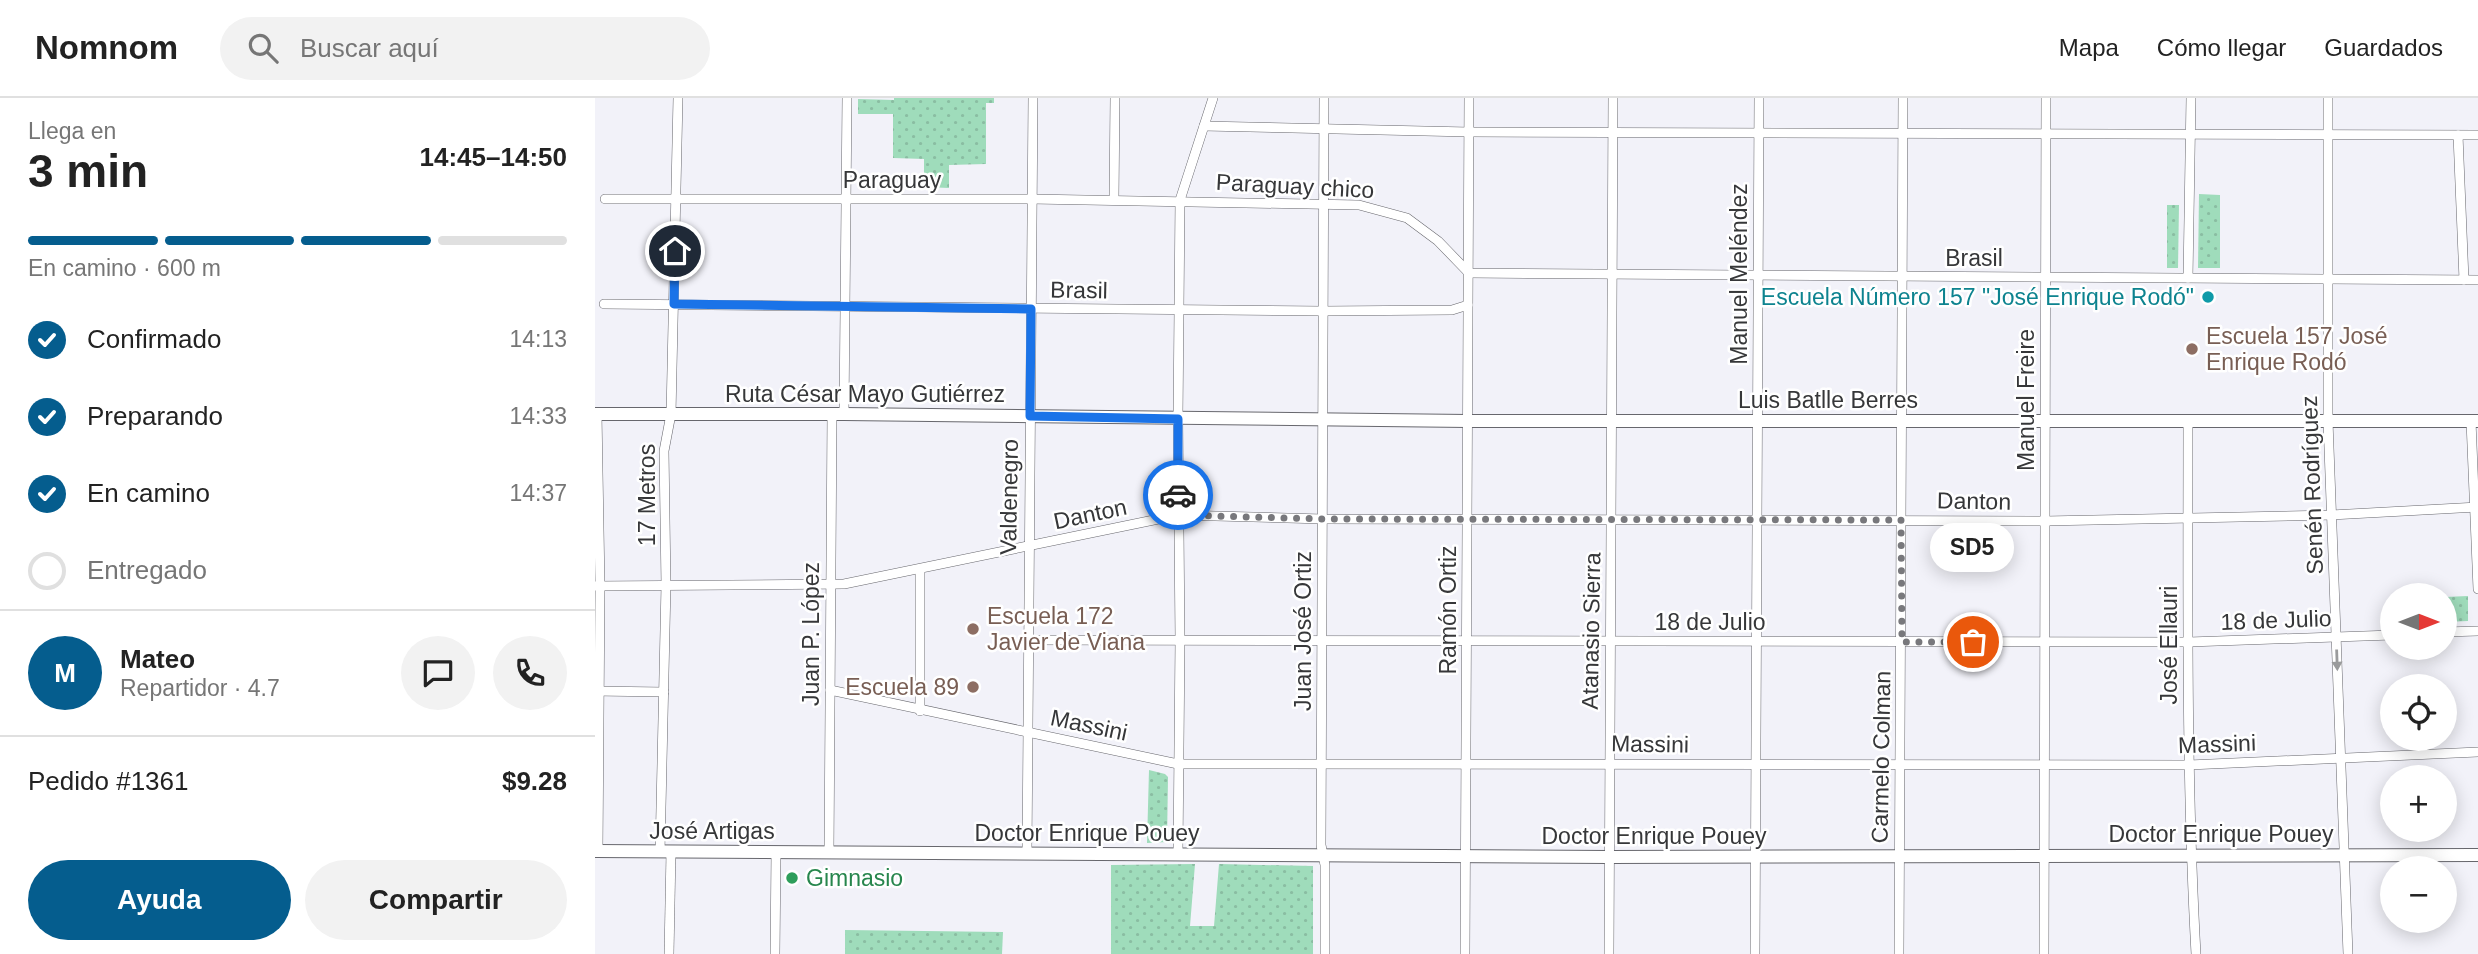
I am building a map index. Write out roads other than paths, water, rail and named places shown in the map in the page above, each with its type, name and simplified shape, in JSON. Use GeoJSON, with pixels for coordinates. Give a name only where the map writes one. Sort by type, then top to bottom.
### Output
{"type":"FeatureCollection","features":[{"type":"Feature","properties":{"kind":"street","name":"17 Metros"},"geometry":{"type":"LineString","coordinates":[[669,954],[664,692],[664,451],[671,414],[678,98]]}},
{"type":"Feature","properties":{"kind":"street","name":"Juan P. López"},"geometry":{"type":"LineString","coordinates":[[829,853],[830,583],[838,414],[847,305],[847,98]]}},
{"type":"Feature","properties":{"kind":"street","name":"Valdenegro"},"geometry":{"type":"LineString","coordinates":[[1027,853],[1033,98]]}},
{"type":"Feature","properties":{"kind":"street"},"geometry":{"type":"LineString","coordinates":[[1114,200],[1115,98]]}},
{"type":"Feature","properties":{"kind":"street"},"geometry":{"type":"LineString","coordinates":[[1178,854],[1180,200],[1213,98]]}},
{"type":"Feature","properties":{"kind":"street","name":"Juan José Ortiz"},"geometry":{"type":"LineString","coordinates":[[1324,98],[1322,762],[1325,954]]}},
{"type":"Feature","properties":{"kind":"street","name":"Ramón Ortiz"},"geometry":{"type":"LineString","coordinates":[[1465,954],[1469,98]]}},
{"type":"Feature","properties":{"kind":"street","name":"Atanasio Sierra"},"geometry":{"type":"LineString","coordinates":[[1609,954],[1613,98]]}},
{"type":"Feature","properties":{"kind":"street","name":"Manuel Meléndez"},"geometry":{"type":"LineString","coordinates":[[1755,954],[1759,98]]}},
{"type":"Feature","properties":{"kind":"street","name":"Carmelo Colman"},"geometry":{"type":"LineString","coordinates":[[1899,954],[1903,98]]}},
{"type":"Feature","properties":{"kind":"street","name":"Manuel Freire"},"geometry":{"type":"LineString","coordinates":[[2044,954],[2046,98]]}},
{"type":"Feature","properties":{"kind":"street"},"geometry":{"type":"LineString","coordinates":[[2188,278],[2190,98]]}},
{"type":"Feature","properties":{"kind":"street","name":"Senén Rodríguez"},"geometry":{"type":"LineString","coordinates":[[2328,98],[2328,421],[2348,954]]}},
{"type":"Feature","properties":{"kind":"street"},"geometry":{"type":"LineString","coordinates":[[1204,126],[1469,132],[2478,135]]}},
{"type":"Feature","properties":{"kind":"street"},"geometry":{"type":"LineString","coordinates":[[2458,135],[2464,280]]}},
{"type":"Feature","properties":{"kind":"street","name":"Paraguay"},"geometry":{"type":"LineString","coordinates":[[605,199],[1180,200]]}},
{"type":"Feature","properties":{"kind":"street","name":"Paraguay chico"},"geometry":{"type":"LineString","coordinates":[[1180,200],[1359,205],[1407,218],[1438,241],[1469,274]]}},
{"type":"Feature","properties":{"kind":"street","name":"Brasil"},"geometry":{"type":"LineString","coordinates":[[1469,274],[2478,280]]}},
{"type":"Feature","properties":{"kind":"street","name":"Brasil"},"geometry":{"type":"LineString","coordinates":[[604,304],[1322,312],[1452,310],[1468,305]]}},
{"type":"Feature","properties":{"kind":"street"},"geometry":{"type":"LineString","coordinates":[[596,414],[596,851]]}},
{"type":"Feature","properties":{"kind":"street","name":"Ruta César Mayo Gutiérrez"},"geometry":{"type":"LineString","coordinates":[[596,414],[1178,419]]}},
{"type":"Feature","properties":{"kind":"street","name":"Luis Batlle Berres"},"geometry":{"type":"LineString","coordinates":[[1178,419],[1758,422],[2474,421]]}},
{"type":"Feature","properties":{"kind":"street","name":"José Ellauri"},"geometry":{"type":"LineString","coordinates":[[2188,420],[2190,855],[2196,954]]}},
{"type":"Feature","properties":{"kind":"street"},"geometry":{"type":"LineString","coordinates":[[2474,421],[2478,589]]}},
{"type":"Feature","properties":{"kind":"street","name":"Danton"},"geometry":{"type":"LineString","coordinates":[[597,586],[844,584],[1178,515],[1323,519],[2045,522],[2331,515],[2476,508]]}},
{"type":"Feature","properties":{"kind":"street"},"geometry":{"type":"LineString","coordinates":[[920,570],[920,710]]}},
{"type":"Feature","properties":{"kind":"street"},"geometry":{"type":"LineString","coordinates":[[2457,632],[2478,631]]}},
{"type":"Feature","properties":{"kind":"street","name":"18 de Julio"},"geometry":{"type":"LineString","coordinates":[[1027,640],[2189,642],[2380,636]]}},
{"type":"Feature","properties":{"kind":"street","name":"Massini"},"geometry":{"type":"LineString","coordinates":[[830,690],[1178,764],[1322,762],[2189,765],[2478,752]]}},
{"type":"Feature","properties":{"kind":"street"},"geometry":{"type":"LineString","coordinates":[[597,691],[664,692]]}},
{"type":"Feature","properties":{"kind":"street","name":"José Artigas"},"geometry":{"type":"LineString","coordinates":[[596,851],[829,853]]}},
{"type":"Feature","properties":{"kind":"street"},"geometry":{"type":"LineString","coordinates":[[775,954],[776,852]]}},
{"type":"Feature","properties":{"kind":"street","name":"Doctor Enrique Pouey"},"geometry":{"type":"LineString","coordinates":[[829,853],[1609,858],[2478,855]]}},
{"type":"Feature","properties":{"kind":"place","name":"Escuela Número 157 \"José Enrique Rodó\""},"geometry":{"type":"Point","coordinates":[2208,297]}},
{"type":"Feature","properties":{"kind":"place","name":"Escuela 157 José Enrique Rodó"},"geometry":{"type":"Point","coordinates":[2192,349]}},
{"type":"Feature","properties":{"kind":"place","name":"Escuela 172 Javier de Viana"},"geometry":{"type":"Point","coordinates":[973,629]}},
{"type":"Feature","properties":{"kind":"place","name":"SD5"},"geometry":{"type":"Point","coordinates":[1973,642]}},
{"type":"Feature","properties":{"kind":"place","name":"Escuela 89"},"geometry":{"type":"Point","coordinates":[973,687]}},
{"type":"Feature","properties":{"kind":"place","name":"Gimnasio"},"geometry":{"type":"Point","coordinates":[792,878]}}]}
